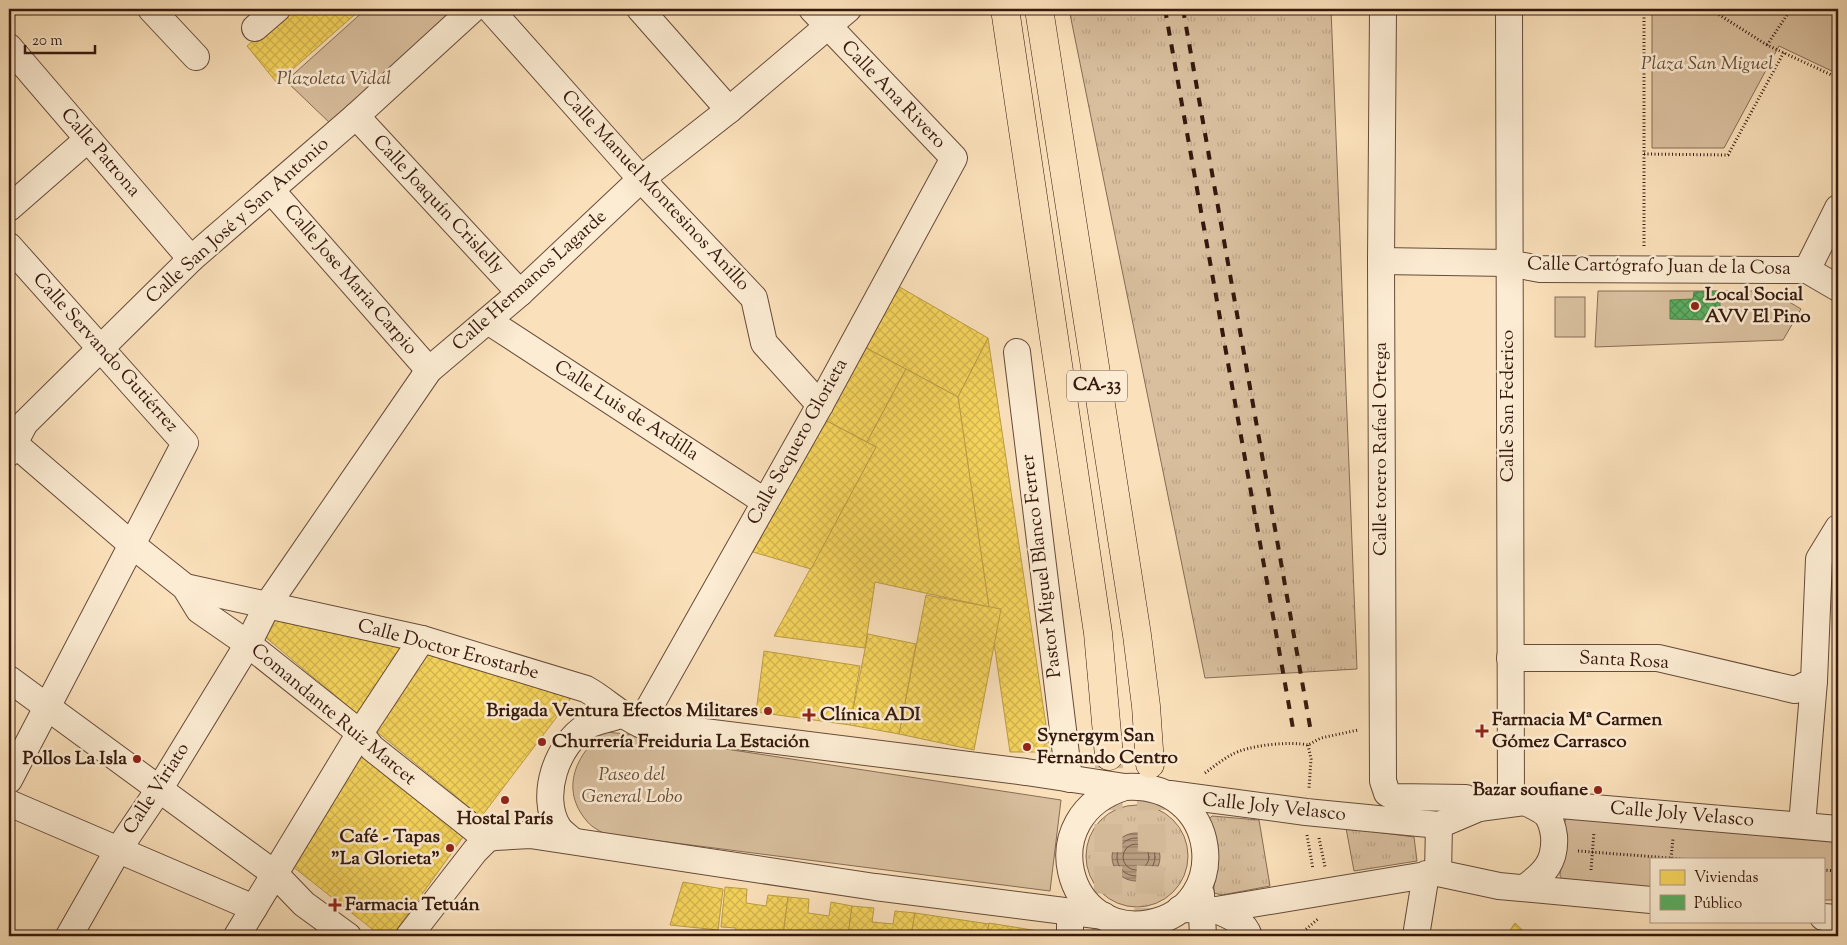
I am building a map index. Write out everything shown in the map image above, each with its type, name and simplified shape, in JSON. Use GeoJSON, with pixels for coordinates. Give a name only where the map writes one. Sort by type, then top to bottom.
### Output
{"type":"FeatureCollection","features":[{"type":"Feature","properties":{"kind":"highway","name":"CA-33"},"geometry":{"type":"LineString","coordinates":[[1005,9],[1098,633],[1109,756]]}},
{"type":"Feature","properties":{"kind":"highway","name":"CA-33"},"geometry":{"type":"LineString","coordinates":[[1039,9],[1137,635],[1146,706],[1150,764]]}},
{"type":"Feature","properties":{"kind":"street"},"geometry":{"type":"LineString","coordinates":[[151,9],[196,57]]}},
{"type":"Feature","properties":{"kind":"street"},"geometry":{"type":"LineString","coordinates":[[255,28],[277,9]]}},
{"type":"Feature","properties":{"kind":"street","name":"Calle San José y San Antonio"},"geometry":{"type":"LineString","coordinates":[[10,445],[25,423],[191,259],[356,116],[473,9]]}},
{"type":"Feature","properties":{"kind":"street","name":"Calle Manuel Montesinos Anillo"},"geometry":{"type":"LineString","coordinates":[[490,9],[641,180],[754,298],[764,343],[820,405]]}},
{"type":"Feature","properties":{"kind":"street"},"geometry":{"type":"LineString","coordinates":[[640,9],[729,110]]}},
{"type":"Feature","properties":{"kind":"street","name":"Calle Hermanos Lagarde"},"geometry":{"type":"LineString","coordinates":[[268,604],[430,370],[520,294],[641,180],[729,110],[820,18],[848,9]]}},
{"type":"Feature","properties":{"kind":"street","name":"Calle torero Rafael Ortega"},"geometry":{"type":"LineString","coordinates":[[1383,9],[1381,261],[1383,781],[1387,793],[1394,797],[1466,798],[1479,808]]}},
{"type":"Feature","properties":{"kind":"street","name":"Calle San Federico"},"geometry":{"type":"LineString","coordinates":[[1509,9],[1510,658],[1518,802]]}},
{"type":"Feature","properties":{"kind":"street","name":"Calle Ana Rivero"},"geometry":{"type":"LineString","coordinates":[[820,18],[954,158]]}},
{"type":"Feature","properties":{"kind":"street","name":"Calle Patrona"},"geometry":{"type":"LineString","coordinates":[[9,47],[191,259]]}},
{"type":"Feature","properties":{"kind":"street","name":"Calle Joaquín Crislelly"},"geometry":{"type":"LineString","coordinates":[[356,116],[520,294]]}},
{"type":"Feature","properties":{"kind":"street"},"geometry":{"type":"LineString","coordinates":[[9,208],[88,138]]}},
{"type":"Feature","properties":{"kind":"street","name":"Calle Sequero Glorieta"},"geometry":{"type":"LineString","coordinates":[[630,720],[764,501],[820,405],[954,158]]}},
{"type":"Feature","properties":{"kind":"street","name":"Calle Jose Maria Carpio"},"geometry":{"type":"LineString","coordinates":[[271,190],[430,370]]}},
{"type":"Feature","properties":{"kind":"street","name":"Calle Cartógrafo Juan de la Cosa"},"geometry":{"type":"LineString","coordinates":[[1381,261],[1508,263],[1540,268],[1807,270],[1838,208]]}},
{"type":"Feature","properties":{"kind":"street","name":"Calle Servando Gutiérrez"},"geometry":{"type":"LineString","coordinates":[[9,246],[185,443],[131,544]]}},
{"type":"Feature","properties":{"kind":"street"},"geometry":{"type":"LineString","coordinates":[[1807,270],[1838,288]]}},
{"type":"Feature","properties":{"kind":"street","name":"Calle Luis de Ardilla"},"geometry":{"type":"LineString","coordinates":[[488,321],[764,501]]}},
{"type":"Feature","properties":{"kind":"street","name":"Pastor Miguel Blanco Ferrer"},"geometry":{"type":"LineString","coordinates":[[1017,352],[1069,779]]}},
{"type":"Feature","properties":{"kind":"street"},"geometry":{"type":"LineString","coordinates":[[10,445],[185,587]]}},
{"type":"Feature","properties":{"kind":"street"},"geometry":{"type":"LineString","coordinates":[[1802,825],[1805,686],[1820,559],[1838,528]]}},
{"type":"Feature","properties":{"kind":"street"},"geometry":{"type":"LineString","coordinates":[[9,780],[131,544]]}},
{"type":"Feature","properties":{"kind":"street","name":"Calle Doctor Erostarbe"},"geometry":{"type":"LineString","coordinates":[[185,587],[422,639],[586,689],[605,700],[630,720]]}},
{"type":"Feature","properties":{"kind":"street","name":"Comandante Ruiz Marcet"},"geometry":{"type":"LineString","coordinates":[[185,587],[199,610],[248,644],[360,733],[372,748],[487,839]]}},
{"type":"Feature","properties":{"kind":"street","name":"Calle Viriato"},"geometry":{"type":"LineString","coordinates":[[70,936],[118,850],[160,788],[248,644],[268,604]]}},
{"type":"Feature","properties":{"kind":"street"},"geometry":{"type":"LineString","coordinates":[[237,936],[360,733],[422,639]]}},
{"type":"Feature","properties":{"kind":"street","name":"Santa Rosa"},"geometry":{"type":"LineString","coordinates":[[1510,658],[1658,658],[1805,686]]}},
{"type":"Feature","properties":{"kind":"street"},"geometry":{"type":"LineString","coordinates":[[9,679],[275,874],[304,904],[348,936]]}},
{"type":"Feature","properties":{"kind":"street"},"geometry":{"type":"LineString","coordinates":[[572,840],[558,827],[553,814],[551,792],[554,765],[564,748],[586,726],[630,720],[1125,787],[1140,786],[1170,794],[1193,815],[1200,828],[1206,858],[1201,881],[1189,901],[1186,917]]}},
{"type":"Feature","properties":{"kind":"street"},"geometry":{"type":"LineString","coordinates":[[1125,787],[1097,799],[1086,810],[1077,822],[1068,852],[1074,882],[1092,907],[1104,916],[1134,924],[1186,917],[1432,873],[1498,886],[1650,900]]}},
{"type":"Feature","properties":{"kind":"street","name":"Calle Joly Velasco"},"geometry":{"type":"LineString","coordinates":[[1170,794],[1312,813],[1439,825]]}},
{"type":"Feature","properties":{"kind":"street"},"geometry":{"type":"LineString","coordinates":[[1416,936],[1432,873],[1439,825],[1479,808],[1518,802],[1546,814],[1553,827],[1555,845],[1552,861],[1543,875],[1524,888]]}},
{"type":"Feature","properties":{"kind":"street","name":"Calle Joly Velasco"},"geometry":{"type":"LineString","coordinates":[[1518,802],[1597,807],[1838,829]]}},
{"type":"Feature","properties":{"kind":"street"},"geometry":{"type":"LineString","coordinates":[[9,803],[254,908]]}},
{"type":"Feature","properties":{"kind":"street"},"geometry":{"type":"LineString","coordinates":[[408,936],[475,850],[487,839],[530,835],[866,885],[1070,924],[1104,916]]}},
{"type":"Feature","properties":{"kind":"street"},"geometry":{"type":"LineString","coordinates":[[1186,917],[1203,936]]}},
{"type":"Feature","properties":{"kind":"street"},"geometry":{"type":"LineString","coordinates":[[1186,917],[1232,917],[1246,927],[1249,936]]}},
{"type":"Feature","properties":{"kind":"street"},"geometry":{"type":"LineString","coordinates":[[1824,917],[1838,918]]}},
{"type":"Feature","properties":{"kind":"path"},"geometry":{"type":"LineString","coordinates":[[1644,9],[1644,269]]}},
{"type":"Feature","properties":{"kind":"path"},"geometry":{"type":"LineString","coordinates":[[1710,9],[1767,45],[1838,78]]}},
{"type":"Feature","properties":{"kind":"path"},"geometry":{"type":"LineString","coordinates":[[1767,45],[1791,9]]}},
{"type":"Feature","properties":{"kind":"path"},"geometry":{"type":"LineString","coordinates":[[1644,154],[1728,154],[1784,52]]}},
{"type":"Feature","properties":{"kind":"path"},"geometry":{"type":"LineString","coordinates":[[1204,773],[1232,754],[1298,742],[1308,745],[1321,738],[1382,728]]}},
{"type":"Feature","properties":{"kind":"path"},"geometry":{"type":"LineString","coordinates":[[1298,936],[1318,918],[1323,891],[1317,827],[1312,813],[1311,759],[1308,745]]}},
{"type":"Feature","properties":{"kind":"path"},"geometry":{"type":"LineString","coordinates":[[1588,893],[1597,807]]}},
{"type":"Feature","properties":{"kind":"path"},"geometry":{"type":"LineString","coordinates":[[1312,813],[1306,831],[1323,891]]}},
{"type":"Feature","properties":{"kind":"path"},"geometry":{"type":"LineString","coordinates":[[1578,850],[1669,858]]}},
{"type":"Feature","properties":{"kind":"path"},"geometry":{"type":"LineString","coordinates":[[1824,870],[1838,871]]}},
{"type":"Feature","properties":{"kind":"green space","name":"Plazoleta Vidal"},"geometry":{"type":"Polygon","coordinates":[[[366,9],[455,9],[332,125],[286,81],[366,9]]]}},
{"type":"Feature","properties":{"kind":"green space"},"geometry":{"type":"Polygon","coordinates":[[[1069,9],[1331,9],[1357,669],[1205,678],[1069,9]]]}},
{"type":"Feature","properties":{"kind":"green space","name":"Plaza San Miguel"},"geometry":{"type":"Polygon","coordinates":[[[1652,9],[1838,9],[1838,74],[1779,46],[1724,148],[1652,148],[1652,9]]]}},
{"type":"Feature","properties":{"kind":"green space"},"geometry":{"type":"Polygon","coordinates":[[[1598,291],[1771,291],[1801,309],[1783,340],[1595,347],[1598,291]]]}},
{"type":"Feature","properties":{"kind":"green space"},"geometry":{"type":"Polygon","coordinates":[[[1555,297],[1585,297],[1585,337],[1555,337],[1555,297]]]}},
{"type":"Feature","properties":{"kind":"green space","name":"Paseo del General Lobo"},"geometry":{"type":"Polygon","coordinates":[[[604,732],[1061,800],[1050,891],[605,834],[594,828],[578,808],[573,784],[579,761],[594,741],[604,732]]]}},
{"type":"Feature","properties":{"kind":"green space"},"geometry":{"type":"Polygon","coordinates":[[[1137,805],[1157,808],[1166,813],[1180,827],[1185,836],[1188,856],[1185,876],[1180,885],[1166,899],[1157,904],[1137,907],[1117,904],[1108,899],[1094,885],[1089,876],[1086,856],[1089,836],[1094,827],[1108,813],[1117,808],[1137,805]]]}},
{"type":"Feature","properties":{"kind":"green space"},"geometry":{"type":"Polygon","coordinates":[[[1571,815],[1838,836],[1838,900],[1824,900],[1824,858],[1650,858],[1650,890],[1564,881],[1560,876],[1563,826],[1566,819],[1571,815]]]}},
{"type":"Feature","properties":{"kind":"green space"},"geometry":{"type":"Polygon","coordinates":[[[1212,816],[1259,820],[1270,886],[1222,895],[1214,893],[1214,851],[1208,820],[1212,816]]]}},
{"type":"Feature","properties":{"kind":"green space"},"geometry":{"type":"Polygon","coordinates":[[[1346,828],[1414,837],[1417,861],[1354,871],[1346,828]]]}},
{"type":"Feature","properties":{"kind":"water"},"geometry":{"type":"Polygon","coordinates":[[[1131,833],[1141,833],[1153,840],[1160,852],[1160,862],[1153,874],[1141,881],[1131,881],[1123,877],[1116,870],[1112,862],[1112,852],[1116,844],[1123,837],[1131,833]]]}},
{"type":"Feature","properties":{"kind":"building: Viviendas"},"geometry":{"type":"Polygon","coordinates":[[[288,9],[361,9],[277,83],[247,46],[288,9]]]}},
{"type":"Feature","properties":{"kind":"building: Viviendas"},"geometry":{"type":"Polygon","coordinates":[[[898,286],[988,338],[958,397],[866,348],[898,286]]]}},
{"type":"Feature","properties":{"kind":"building: Viviendas"},"geometry":{"type":"Polygon","coordinates":[[[988,338],[1050,752],[1010,752],[958,397],[988,338]]]}},
{"type":"Feature","properties":{"kind":"building: Viviendas"},"geometry":{"type":"Polygon","coordinates":[[[866,348],[906,369],[867,442],[825,420],[866,348]]]}},
{"type":"Feature","properties":{"kind":"building: Viviendas"},"geometry":{"type":"Polygon","coordinates":[[[906,369],[958,397],[989,607],[875,582],[865,648],[774,636],[876,447],[867,442],[906,369]]]}},
{"type":"Feature","properties":{"kind":"building: Viviendas"},"geometry":{"type":"Polygon","coordinates":[[[825,420],[876,447],[811,569],[753,552],[825,420]]]}},
{"type":"Feature","properties":{"kind":"building: Viviendas"},"geometry":{"type":"Polygon","coordinates":[[[926,595],[1001,609],[974,750],[899,734],[926,595]]]}},
{"type":"Feature","properties":{"kind":"building: Viviendas"},"geometry":{"type":"Polygon","coordinates":[[[276,616],[403,648],[362,718],[264,636],[276,616]]]}},
{"type":"Feature","properties":{"kind":"building: Viviendas"},"geometry":{"type":"Polygon","coordinates":[[[868,634],[916,644],[899,734],[850,725],[868,634]]]}},
{"type":"Feature","properties":{"kind":"building: Viviendas"},"geometry":{"type":"Polygon","coordinates":[[[423,650],[575,693],[481,817],[376,731],[423,650]]]}},
{"type":"Feature","properties":{"kind":"building: Viviendas"},"geometry":{"type":"Polygon","coordinates":[[[764,651],[860,666],[850,725],[756,712],[764,651]]]}},
{"type":"Feature","properties":{"kind":"building: Viviendas"},"geometry":{"type":"Polygon","coordinates":[[[362,755],[463,837],[392,936],[381,936],[292,866],[362,755]]]}},
{"type":"Feature","properties":{"kind":"building: Viviendas"},"geometry":{"type":"Polygon","coordinates":[[[683,882],[723,889],[718,930],[670,925],[683,882]]]}},
{"type":"Feature","properties":{"kind":"building: Viviendas"},"geometry":{"type":"Polygon","coordinates":[[[725,887],[747,889],[746,903],[766,906],[768,895],[788,897],[783,936],[757,936],[757,933],[745,931],[744,936],[735,936],[736,928],[721,927],[725,887]]]}},
{"type":"Feature","properties":{"kind":"building: Viviendas"},"geometry":{"type":"Polygon","coordinates":[[[788,897],[809,899],[808,913],[829,916],[831,902],[852,906],[848,936],[783,936],[788,897]]]}},
{"type":"Feature","properties":{"kind":"building: Viviendas"},"geometry":{"type":"Polygon","coordinates":[[[852,906],[874,908],[872,922],[893,924],[895,911],[915,913],[912,936],[848,936],[852,906]]]}},
{"type":"Feature","properties":{"kind":"building: Viviendas"},"geometry":{"type":"Polygon","coordinates":[[[915,913],[989,924],[987,936],[911,936],[915,913]]]}},
{"type":"Feature","properties":{"kind":"building: Viviendas"},"geometry":{"type":"Polygon","coordinates":[[[989,923],[1063,935],[1063,936],[987,936],[989,923]]]}},
{"type":"Feature","properties":{"kind":"building: Viviendas"},"geometry":{"type":"Polygon","coordinates":[[[1515,923],[1529,936],[1506,936],[1515,923]]]}},
{"type":"Feature","properties":{"kind":"building: Público","name":"Local Social AVV El Pino"},"geometry":{"type":"Polygon","coordinates":[[[1720,291],[1720,311],[1710,312],[1709,320],[1670,319],[1670,300],[1693,299],[1694,292],[1720,291]]]}},
{"type":"Feature","properties":{"kind":"tunnel"},"geometry":{"type":"LineString","coordinates":[[1105,936],[1108,886],[1109,756]]}},
{"type":"Feature","properties":{"kind":"tunnel"},"geometry":{"type":"LineString","coordinates":[[1147,936],[1152,846],[1150,765]]}},
{"type":"Feature","properties":{"kind":"railway"},"geometry":{"type":"LineString","coordinates":[[1165,9],[1294,734]]}},
{"type":"Feature","properties":{"kind":"railway"},"geometry":{"type":"LineString","coordinates":[[1183,9],[1311,732]]}},
{"type":"Feature","properties":{"kind":"place","name":"Local Social AVV El Pino"},"geometry":{"type":"Point","coordinates":[1695,306]}},
{"type":"Feature","properties":{"kind":"place","name":"Brigada Ventura Efectos Militares"},"geometry":{"type":"Point","coordinates":[768,711]}},
{"type":"Feature","properties":{"kind":"place","name":"Clínica ADI"},"geometry":{"type":"Point","coordinates":[809,715]}},
{"type":"Feature","properties":{"kind":"place","name":"Farmacia Mª Carmen Gómez Carrasco"},"geometry":{"type":"Point","coordinates":[1482,731]}},
{"type":"Feature","properties":{"kind":"place","name":"Churrería Freiduria La Estación"},"geometry":{"type":"Point","coordinates":[542,742]}},
{"type":"Feature","properties":{"kind":"place","name":"Synergym San Fernando Centro"},"geometry":{"type":"Point","coordinates":[1027,747]}},
{"type":"Feature","properties":{"kind":"place","name":"Pollos La Isla"},"geometry":{"type":"Point","coordinates":[137,759]}},
{"type":"Feature","properties":{"kind":"place","name":"Bazar soufiane"},"geometry":{"type":"Point","coordinates":[1598,790]}},
{"type":"Feature","properties":{"kind":"place","name":"Hostal París"},"geometry":{"type":"Point","coordinates":[505,800]}},
{"type":"Feature","properties":{"kind":"place","name":"Café - Tapas \"La Glorieta\""},"geometry":{"type":"Point","coordinates":[450,848]}},
{"type":"Feature","properties":{"kind":"place","name":"Farmacia Tetuán"},"geometry":{"type":"Point","coordinates":[335,905]}}]}
